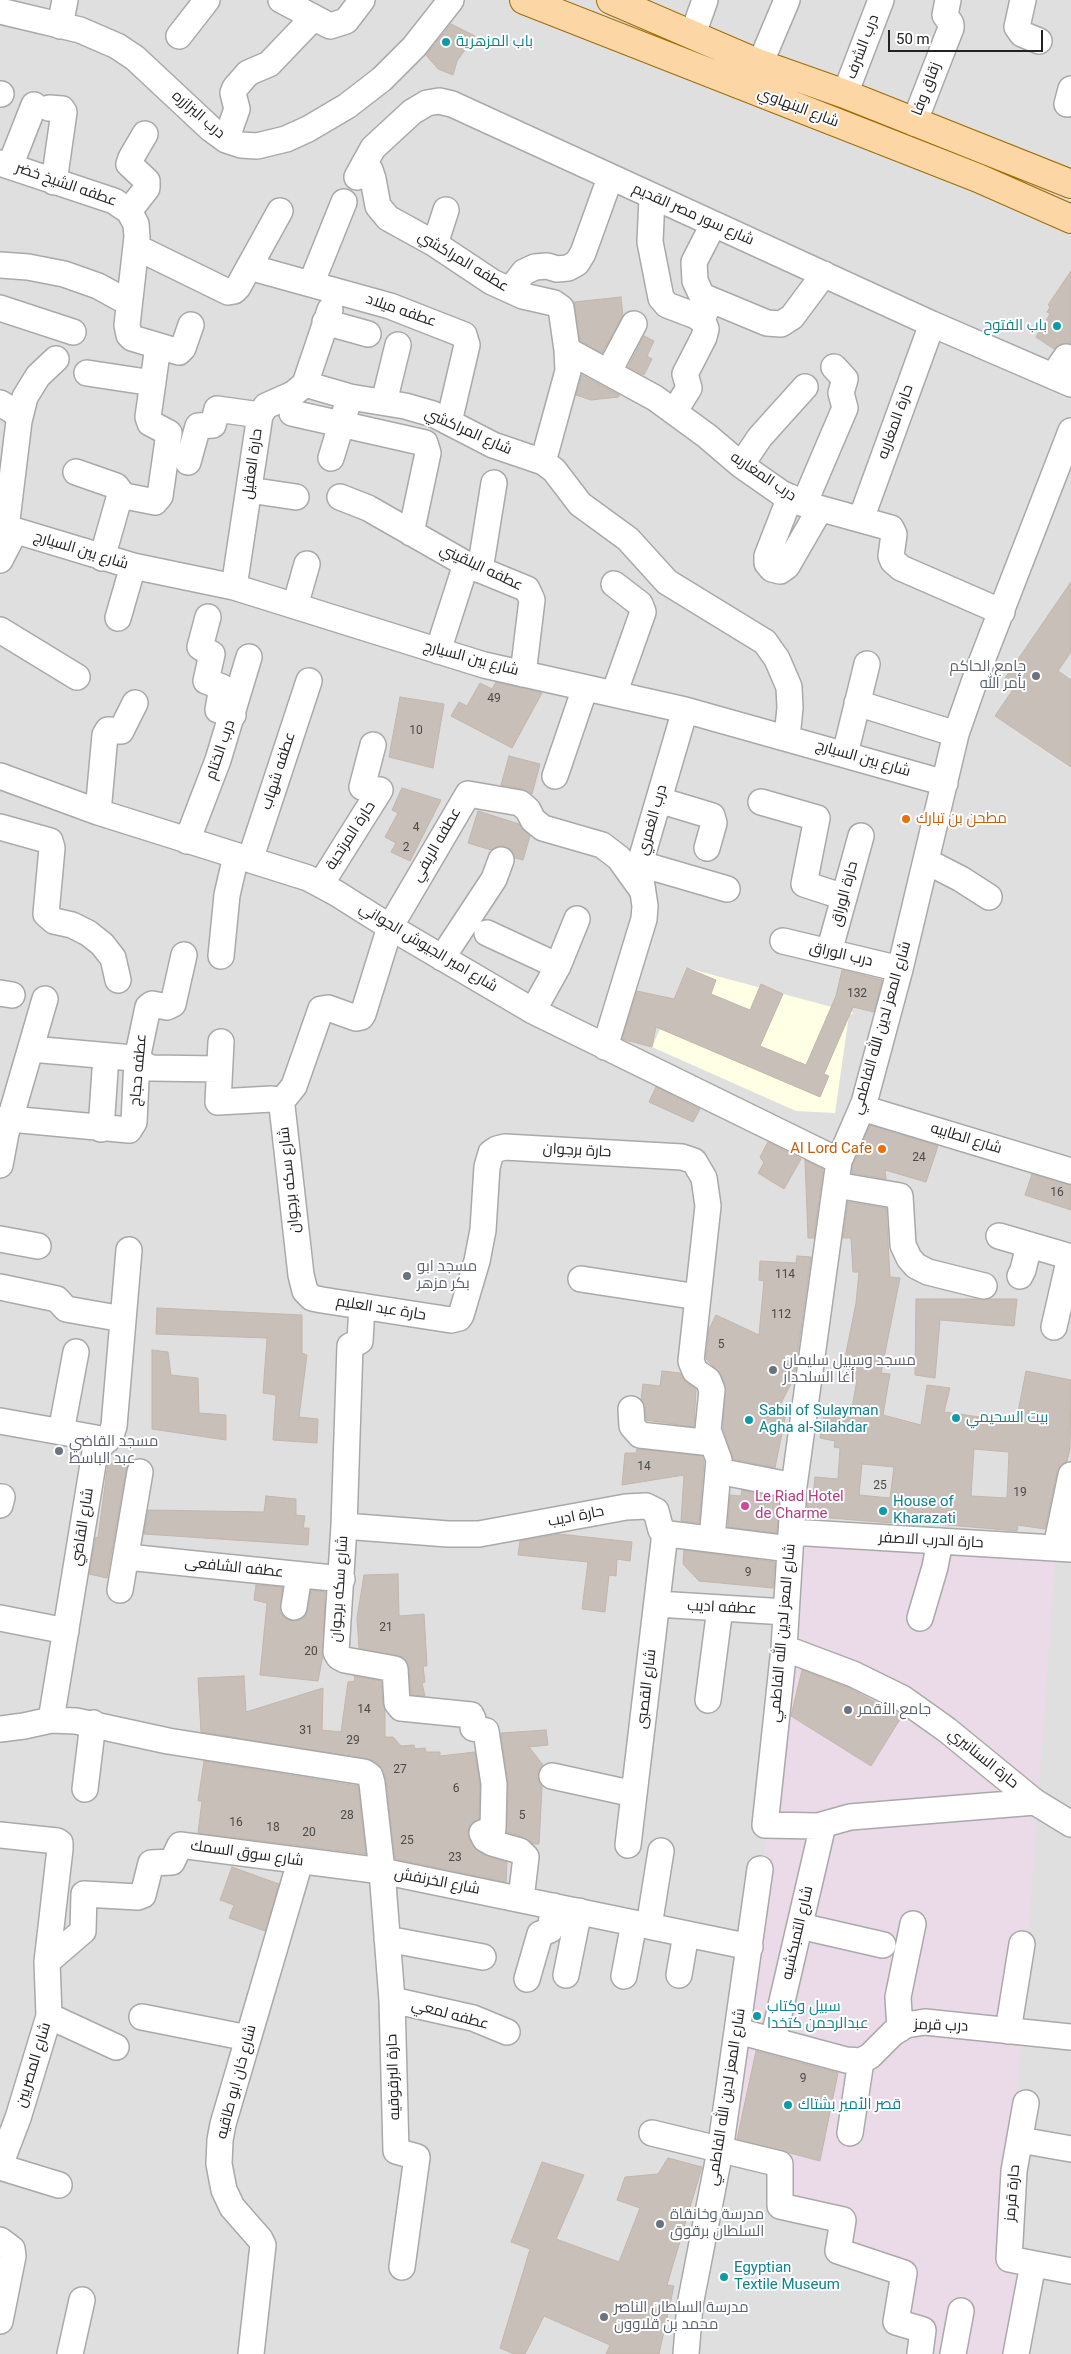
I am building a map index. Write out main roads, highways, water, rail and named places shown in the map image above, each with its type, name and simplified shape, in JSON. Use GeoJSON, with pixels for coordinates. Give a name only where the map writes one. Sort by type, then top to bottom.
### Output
{"type":"FeatureCollection","features":[{"type":"Feature","properties":{"kind":"main road","name":"شارع البنهاوي"},"geometry":{"type":"LineString","coordinates":[[524,0],[978,178],[1035,202],[1071,220]]}},
{"type":"Feature","properties":{"kind":"main road","name":"شارع البنهاوي"},"geometry":{"type":"LineString","coordinates":[[611,0],[694,34],[760,64],[845,94],[1071,184]]}},
{"type":"Feature","properties":{"kind":"place","name":"باب المزهرية"},"geometry":{"type":"Point","coordinates":[446,42]}},
{"type":"Feature","properties":{"kind":"place","name":"باب الفتوح"},"geometry":{"type":"Point","coordinates":[1057,326]}},
{"type":"Feature","properties":{"kind":"place","name":"جامع الحاكم بأمر الله"},"geometry":{"type":"Point","coordinates":[1036,676]}},
{"type":"Feature","properties":{"kind":"place","name":"مطحن بن تبارك"},"geometry":{"type":"Point","coordinates":[906,819]}},
{"type":"Feature","properties":{"kind":"place","name":"Al Lord Cafe"},"geometry":{"type":"Point","coordinates":[882,1149]}},
{"type":"Feature","properties":{"kind":"place","name":"مسجد ابو بكر مزهر"},"geometry":{"type":"Point","coordinates":[407,1276]}},
{"type":"Feature","properties":{"kind":"place","name":"مسجد وسبيل سليمان أغا السلحدار"},"geometry":{"type":"Point","coordinates":[773,1370]}},
{"type":"Feature","properties":{"kind":"place","name":"بيت السحيمي"},"geometry":{"type":"Point","coordinates":[956,1418]}},
{"type":"Feature","properties":{"kind":"place","name":"Sabil of Sulayman Agha al-Silahdar"},"geometry":{"type":"Point","coordinates":[749,1420]}},
{"type":"Feature","properties":{"kind":"place","name":"مسجد القاضي عبد الباسط"},"geometry":{"type":"Point","coordinates":[59,1451]}},
{"type":"Feature","properties":{"kind":"place","name":"Le Riad Hotel de Charme"},"geometry":{"type":"Point","coordinates":[745,1506]}},
{"type":"Feature","properties":{"kind":"place","name":"House of Kharazati"},"geometry":{"type":"Point","coordinates":[883,1511]}},
{"type":"Feature","properties":{"kind":"place","name":"جامع الأقمر"},"geometry":{"type":"Point","coordinates":[848,1710]}},
{"type":"Feature","properties":{"kind":"place","name":"سبيل وكتاب عبدالرحمن كتخدا"},"geometry":{"type":"Point","coordinates":[757,2016]}},
{"type":"Feature","properties":{"kind":"place","name":"قصر الأمير بشتاك"},"geometry":{"type":"Point","coordinates":[788,2105]}},
{"type":"Feature","properties":{"kind":"place","name":"مدرسة وخانقاة السلطان برقوق"},"geometry":{"type":"Point","coordinates":[660,2224]}},
{"type":"Feature","properties":{"kind":"place","name":"Egyptian Textile Museum"},"geometry":{"type":"Point","coordinates":[724,2277]}},
{"type":"Feature","properties":{"kind":"place","name":"مدرسة السلطان الناصر محمد بن قلاوون"},"geometry":{"type":"Point","coordinates":[604,2317]}}]}
